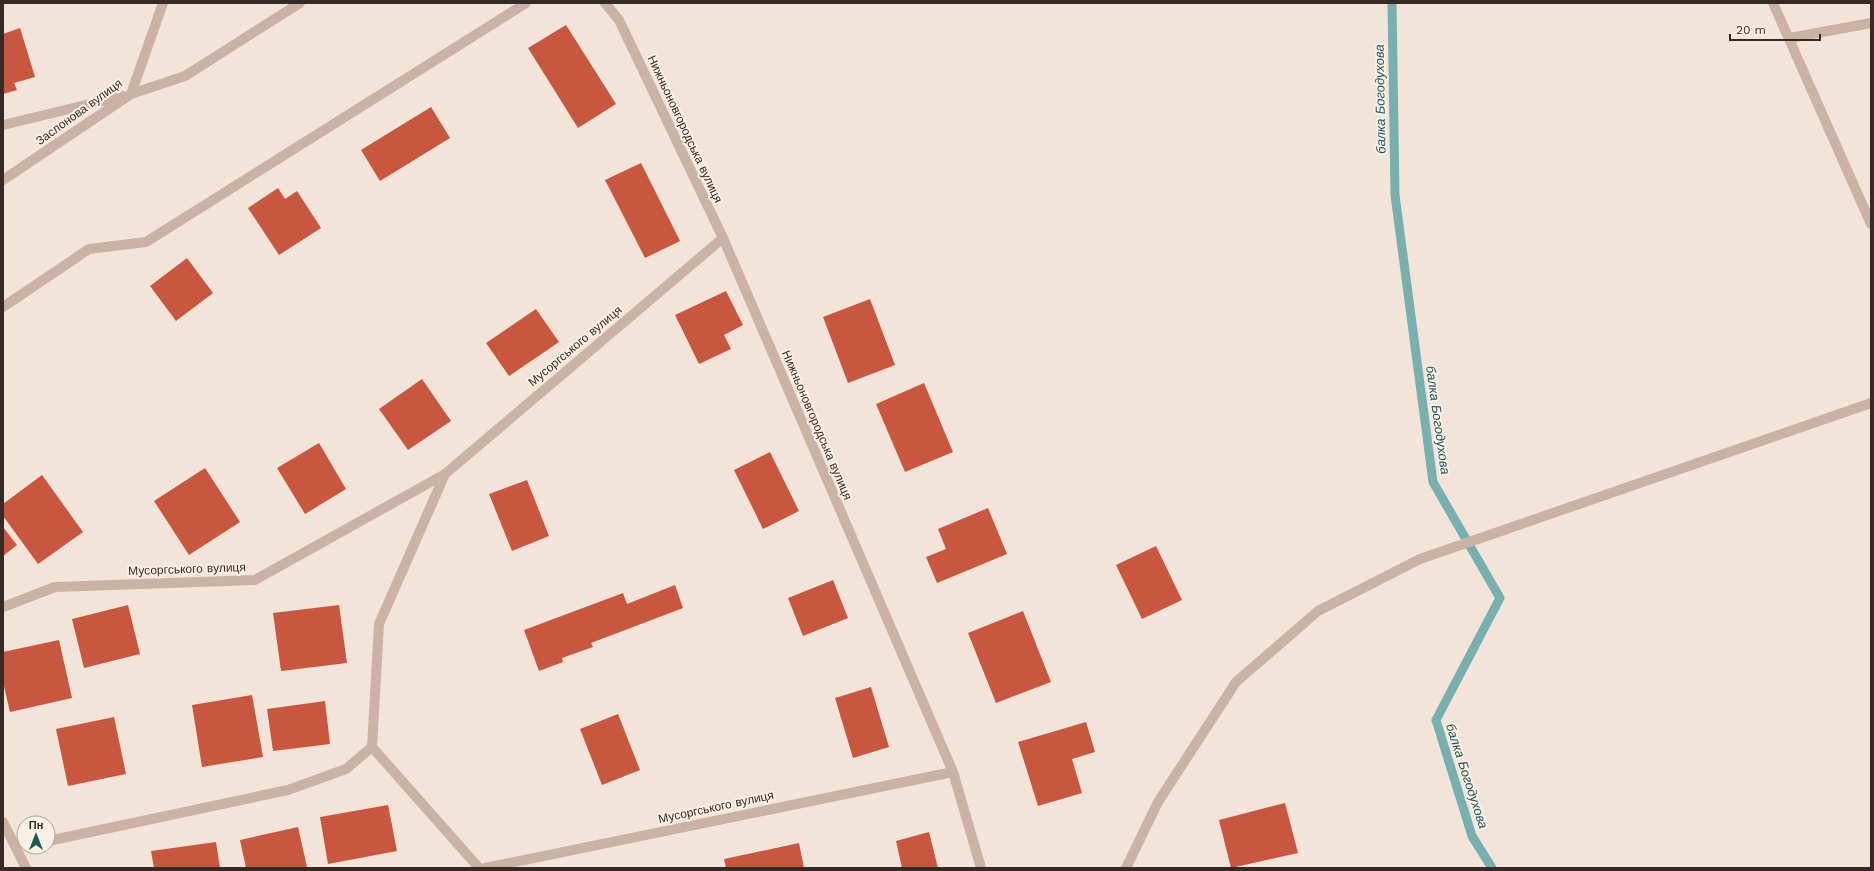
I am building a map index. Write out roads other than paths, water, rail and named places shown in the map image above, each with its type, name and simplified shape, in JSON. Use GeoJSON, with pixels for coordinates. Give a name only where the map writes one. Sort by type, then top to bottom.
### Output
{"type":"FeatureCollection","features":[{"type":"Feature","properties":{"kind":"street","name":"Заслонова вулиця"},"geometry":{"type":"LineString","coordinates":[[3,180],[131,94],[163,3]]}},
{"type":"Feature","properties":{"kind":"street"},"geometry":{"type":"LineString","coordinates":[[3,125],[131,94],[185,76],[300,3]]}},
{"type":"Feature","properties":{"kind":"street"},"geometry":{"type":"LineString","coordinates":[[3,307],[89,249],[146,242],[526,3]]}},
{"type":"Feature","properties":{"kind":"street","name":"Нижньоновгородська вулиця"},"geometry":{"type":"LineString","coordinates":[[605,3],[619,20],[722,238],[953,772],[981,868]]}},
{"type":"Feature","properties":{"kind":"street"},"geometry":{"type":"LineString","coordinates":[[1773,3],[1790,38],[1871,224]]}},
{"type":"Feature","properties":{"kind":"street"},"geometry":{"type":"LineString","coordinates":[[1790,38],[1871,23]]}},
{"type":"Feature","properties":{"kind":"street","name":"Мусоргського вулиця"},"geometry":{"type":"LineString","coordinates":[[3,607],[55,587],[255,580],[445,474],[722,238]]}},
{"type":"Feature","properties":{"kind":"street"},"geometry":{"type":"LineString","coordinates":[[1126,868],[1158,802],[1236,682],[1318,611],[1420,559],[1871,403]]}},
{"type":"Feature","properties":{"kind":"street","name":"Мусоргського вулиця"},"geometry":{"type":"LineString","coordinates":[[372,747],[379,624],[445,474]]}},
{"type":"Feature","properties":{"kind":"street"},"geometry":{"type":"LineString","coordinates":[[56,839],[288,790],[346,769],[372,747],[479,868]]}},
{"type":"Feature","properties":{"kind":"street","name":"Мусоргського вулиця"},"geometry":{"type":"LineString","coordinates":[[485,868],[953,772]]}},
{"type":"Feature","properties":{"kind":"street"},"geometry":{"type":"LineString","coordinates":[[3,822],[16,841]]}},
{"type":"Feature","properties":{"kind":"street"},"geometry":{"type":"LineString","coordinates":[[22,855],[26,868]]}},
{"type":"Feature","properties":{"kind":"waterway","name":"балка Богодухова"},"geometry":{"type":"LineString","coordinates":[[1392,3],[1395,195],[1433,482],[1500,598],[1436,720],[1472,836],[1492,868]]}}]}
